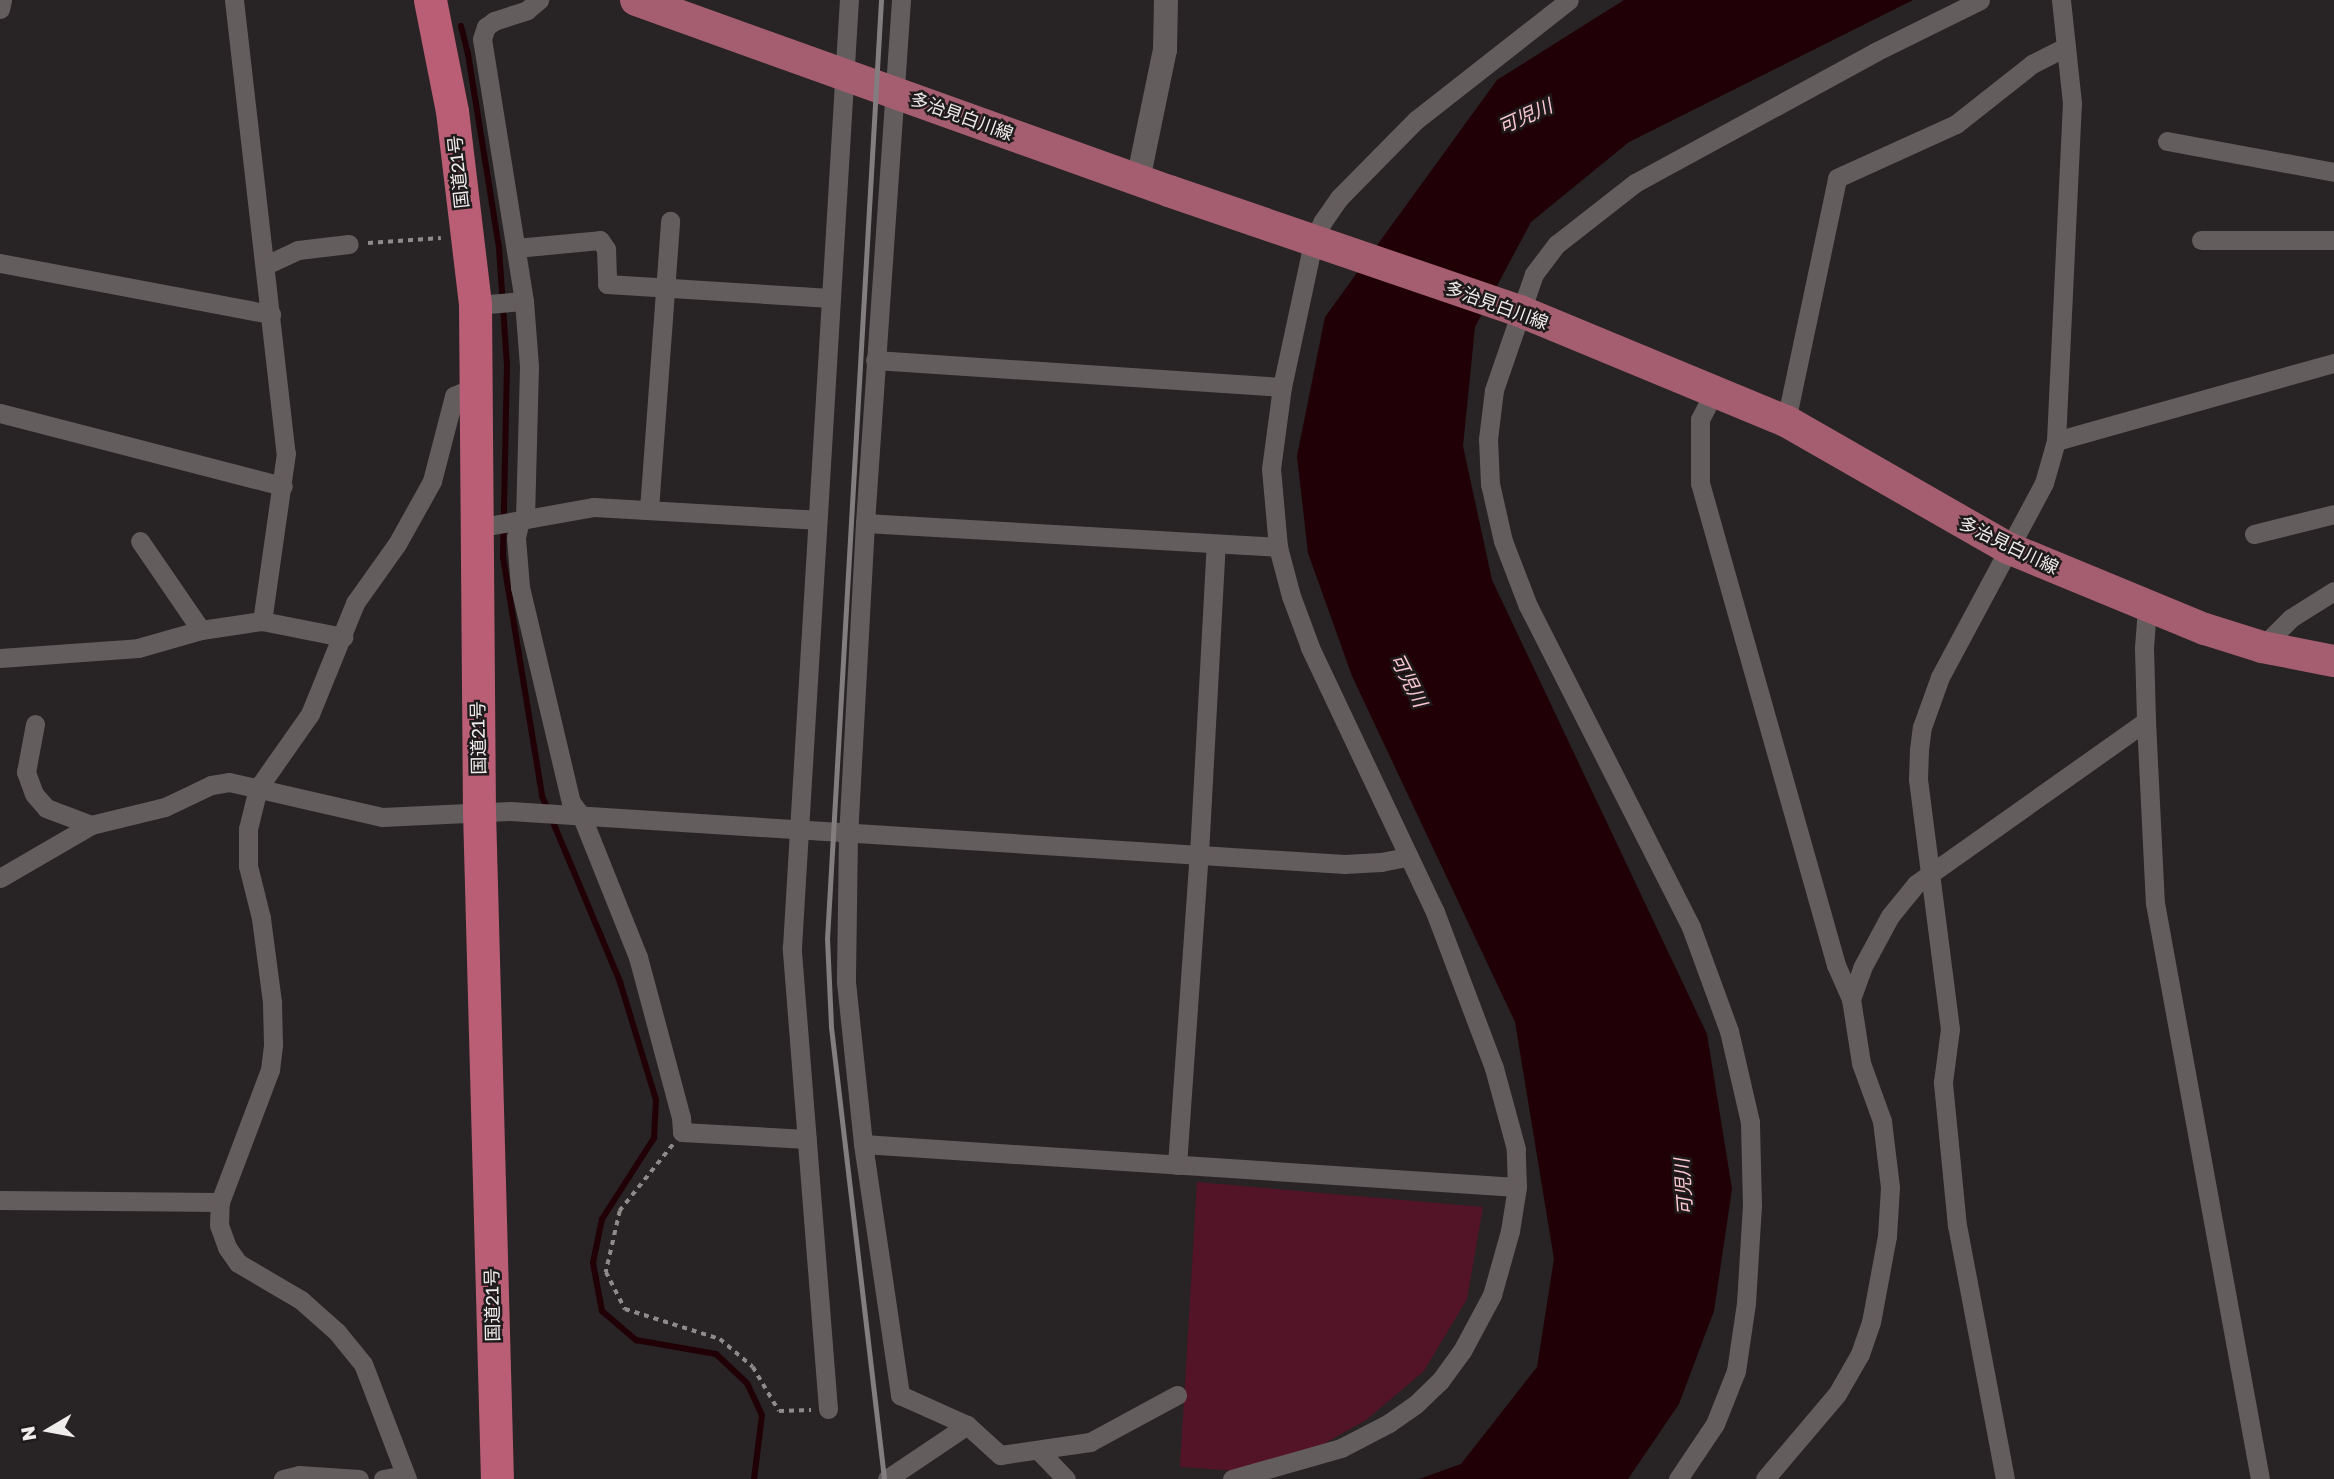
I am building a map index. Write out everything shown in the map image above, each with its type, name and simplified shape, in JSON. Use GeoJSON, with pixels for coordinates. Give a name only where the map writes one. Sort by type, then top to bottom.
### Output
{"type":"FeatureCollection","features":[{"type":"Feature","properties":{"kind":"highway","name":"国道21号"},"geometry":{"type":"LineString","coordinates":[[430,0],[452,111],[475,305],[479,811],[496,1479]]}},
{"type":"Feature","properties":{"kind":"main road","name":"多治見白川線"},"geometry":{"type":"LineString","coordinates":[[636,0],[1313,242],[1520,311],[1786,421],[2008,548],[2147,607],[2262,647],[2334,661]]}},
{"type":"Feature","properties":{"kind":"street"},"geometry":{"type":"LineString","coordinates":[[0,9],[2,0]]}},
{"type":"Feature","properties":{"kind":"street"},"geometry":{"type":"LineString","coordinates":[[234,0],[286,453],[262,621]]}},
{"type":"Feature","properties":{"kind":"street"},"geometry":{"type":"LineString","coordinates":[[539,0],[527,10],[494,21],[485,27],[482,39],[524,301],[529,366],[522,520],[516,538],[520,587],[568,790],[572,803],[582,817],[638,957],[681,1117],[682,1132],[807,1139]]}},
{"type":"Feature","properties":{"kind":"street"},"geometry":{"type":"LineString","coordinates":[[828,1409],[792,947],[849,0]]}},
{"type":"Feature","properties":{"kind":"street"},"geometry":{"type":"LineString","coordinates":[[901,0],[897,92],[865,523],[848,833],[846,982],[863,1144],[900,1395],[967,1425],[1000,1455],[1090,1442],[1177,1395]]}},
{"type":"Feature","properties":{"kind":"street"},"geometry":{"type":"LineString","coordinates":[[1138,180],[1165,50],[1167,0]]}},
{"type":"Feature","properties":{"kind":"street"},"geometry":{"type":"LineString","coordinates":[[1232,1479],[1341,1448],[1389,1423],[1415,1405],[1440,1381],[1462,1351],[1492,1295],[1510,1231],[1517,1187],[1516,1149],[1494,1068],[1435,912],[1310,648],[1291,596],[1278,547],[1270,469],[1282,387],[1313,242],[1339,198],[1416,120],[1569,0]]}},
{"type":"Feature","properties":{"kind":"street"},"geometry":{"type":"LineString","coordinates":[[1678,1479],[1715,1424],[1736,1371],[1746,1303],[1752,1206],[1750,1122],[1729,1031],[1691,927],[1528,606],[1503,541],[1490,484],[1488,439],[1494,390],[1534,274],[1557,244],[1635,183],[1875,52],[1980,0]]}},
{"type":"Feature","properties":{"kind":"street"},"geometry":{"type":"LineString","coordinates":[[2005,1479],[1957,1226],[1943,1082],[1950,1028],[1918,779],[1922,727],[1940,677],[2044,483],[2056,441],[2072,103],[2061,0]]}},
{"type":"Feature","properties":{"kind":"street"},"geometry":{"type":"LineString","coordinates":[[1786,421],[1837,178],[1956,124],[2032,64],[2066,47]]}},
{"type":"Feature","properties":{"kind":"street"},"geometry":{"type":"LineString","coordinates":[[2167,141],[2334,172]]}},
{"type":"Feature","properties":{"kind":"street"},"geometry":{"type":"LineString","coordinates":[[649,509],[670,221]]}},
{"type":"Feature","properties":{"kind":"street"},"geometry":{"type":"LineString","coordinates":[[516,248],[600,240],[606,249],[607,284],[831,298]]}},
{"type":"Feature","properties":{"kind":"street"},"geometry":{"type":"LineString","coordinates":[[2202,240],[2334,240]]}},
{"type":"Feature","properties":{"kind":"street"},"geometry":{"type":"LineString","coordinates":[[266,265],[298,250],[349,244]]}},
{"type":"Feature","properties":{"kind":"street"},"geometry":{"type":"LineString","coordinates":[[0,263],[271,314]]}},
{"type":"Feature","properties":{"kind":"street"},"geometry":{"type":"LineString","coordinates":[[475,305],[524,301]]}},
{"type":"Feature","properties":{"kind":"street"},"geometry":{"type":"LineString","coordinates":[[875,360],[1282,387]]}},
{"type":"Feature","properties":{"kind":"street"},"geometry":{"type":"LineString","coordinates":[[2056,441],[2334,363]]}},
{"type":"Feature","properties":{"kind":"street"},"geometry":{"type":"LineString","coordinates":[[383,1479],[406,1477],[363,1364],[337,1332],[301,1300],[238,1263],[227,1247],[219,1225],[220,1202],[270,1070],[272,1044],[272,1002],[261,918],[248,866],[248,829],[258,788],[310,714],[355,603],[397,544],[432,481],[454,396],[475,386]]}},
{"type":"Feature","properties":{"kind":"street"},"geometry":{"type":"LineString","coordinates":[[1715,390],[1700,419],[1700,483],[1836,965],[1851,999],[1861,1063],[1882,1121],[1890,1187],[1887,1236],[1871,1322],[1860,1354],[1838,1394],[1767,1478]]}},
{"type":"Feature","properties":{"kind":"street"},"geometry":{"type":"LineString","coordinates":[[0,413],[283,486]]}},
{"type":"Feature","properties":{"kind":"street"},"geometry":{"type":"LineString","coordinates":[[476,528],[594,507],[817,520]]}},
{"type":"Feature","properties":{"kind":"street"},"geometry":{"type":"LineString","coordinates":[[2254,534],[2334,514]]}},
{"type":"Feature","properties":{"kind":"street"},"geometry":{"type":"LineString","coordinates":[[865,523],[1278,547]]}},
{"type":"Feature","properties":{"kind":"street"},"geometry":{"type":"LineString","coordinates":[[141,541],[201,630]]}},
{"type":"Feature","properties":{"kind":"street"},"geometry":{"type":"LineString","coordinates":[[1177,1165],[1199,854],[1216,544]]}},
{"type":"Feature","properties":{"kind":"street"},"geometry":{"type":"LineString","coordinates":[[2262,647],[2291,618],[2334,590]]}},
{"type":"Feature","properties":{"kind":"street"},"geometry":{"type":"LineString","coordinates":[[2147,607],[2144,648],[2155,904],[2260,1479]]}},
{"type":"Feature","properties":{"kind":"street"},"geometry":{"type":"LineString","coordinates":[[0,658],[138,648],[201,630],[262,621],[343,637]]}},
{"type":"Feature","properties":{"kind":"street"},"geometry":{"type":"LineString","coordinates":[[1851,999],[1862,968],[1890,916],[1916,884],[2146,721]]}},
{"type":"Feature","properties":{"kind":"street"},"geometry":{"type":"LineString","coordinates":[[34,724],[26,772],[34,794],[46,808],[91,825]]}},
{"type":"Feature","properties":{"kind":"street"},"geometry":{"type":"LineString","coordinates":[[4,872],[91,825],[165,807],[211,785],[229,782],[382,817],[479,811],[1344,864],[1407,857]]}},
{"type":"Feature","properties":{"kind":"street"},"geometry":{"type":"LineString","coordinates":[[863,1144],[1517,1187]]}},
{"type":"Feature","properties":{"kind":"street"},"geometry":{"type":"LineString","coordinates":[[0,1200],[220,1202]]}},
{"type":"Feature","properties":{"kind":"street"},"geometry":{"type":"LineString","coordinates":[[887,1479],[967,1425]]}},
{"type":"Feature","properties":{"kind":"street"},"geometry":{"type":"LineString","coordinates":[[1038,1450],[1066,1479]]}},
{"type":"Feature","properties":{"kind":"street"},"geometry":{"type":"LineString","coordinates":[[283,1479],[299,1475],[359,1479]]}},
{"type":"Feature","properties":{"kind":"path"},"geometry":{"type":"LineString","coordinates":[[349,244],[465,237]]}},
{"type":"Feature","properties":{"kind":"path"},"geometry":{"type":"LineString","coordinates":[[682,1132],[620,1211],[606,1272],[625,1309],[720,1339],[753,1367],[779,1411],[828,1409]]}},
{"type":"Feature","properties":{"kind":"shaded area"},"geometry":{"type":"Polygon","coordinates":[[[1197,1182],[1483,1207],[1467,1299],[1424,1371],[1366,1420],[1320,1446],[1239,1471],[1180,1467],[1197,1182]]]}},
{"type":"Feature","properties":{"kind":"water","name":"可児川"},"geometry":{"type":"Polygon","coordinates":[[[1624,0],[1913,0],[1629,142],[1531,222],[1475,327],[1463,446],[1492,580],[1707,1034],[1732,1189],[1714,1311],[1679,1404],[1628,1479],[1419,1479],[1461,1464],[1537,1367],[1554,1259],[1515,1022],[1352,676],[1308,553],[1297,456],[1325,317],[1497,80],[1624,0]]]}},
{"type":"Feature","properties":{"kind":"waterway"},"geometry":{"type":"LineString","coordinates":[[461,26],[468,54],[499,248],[507,364],[503,557],[542,796],[620,982],[656,1100],[654,1138],[602,1219],[593,1263],[602,1311],[636,1340],[716,1354],[747,1383],[762,1415],[754,1479]]}},
{"type":"Feature","properties":{"kind":"railway"},"geometry":{"type":"LineString","coordinates":[[881,0],[827,938],[831,1027],[884,1479]]}}]}
